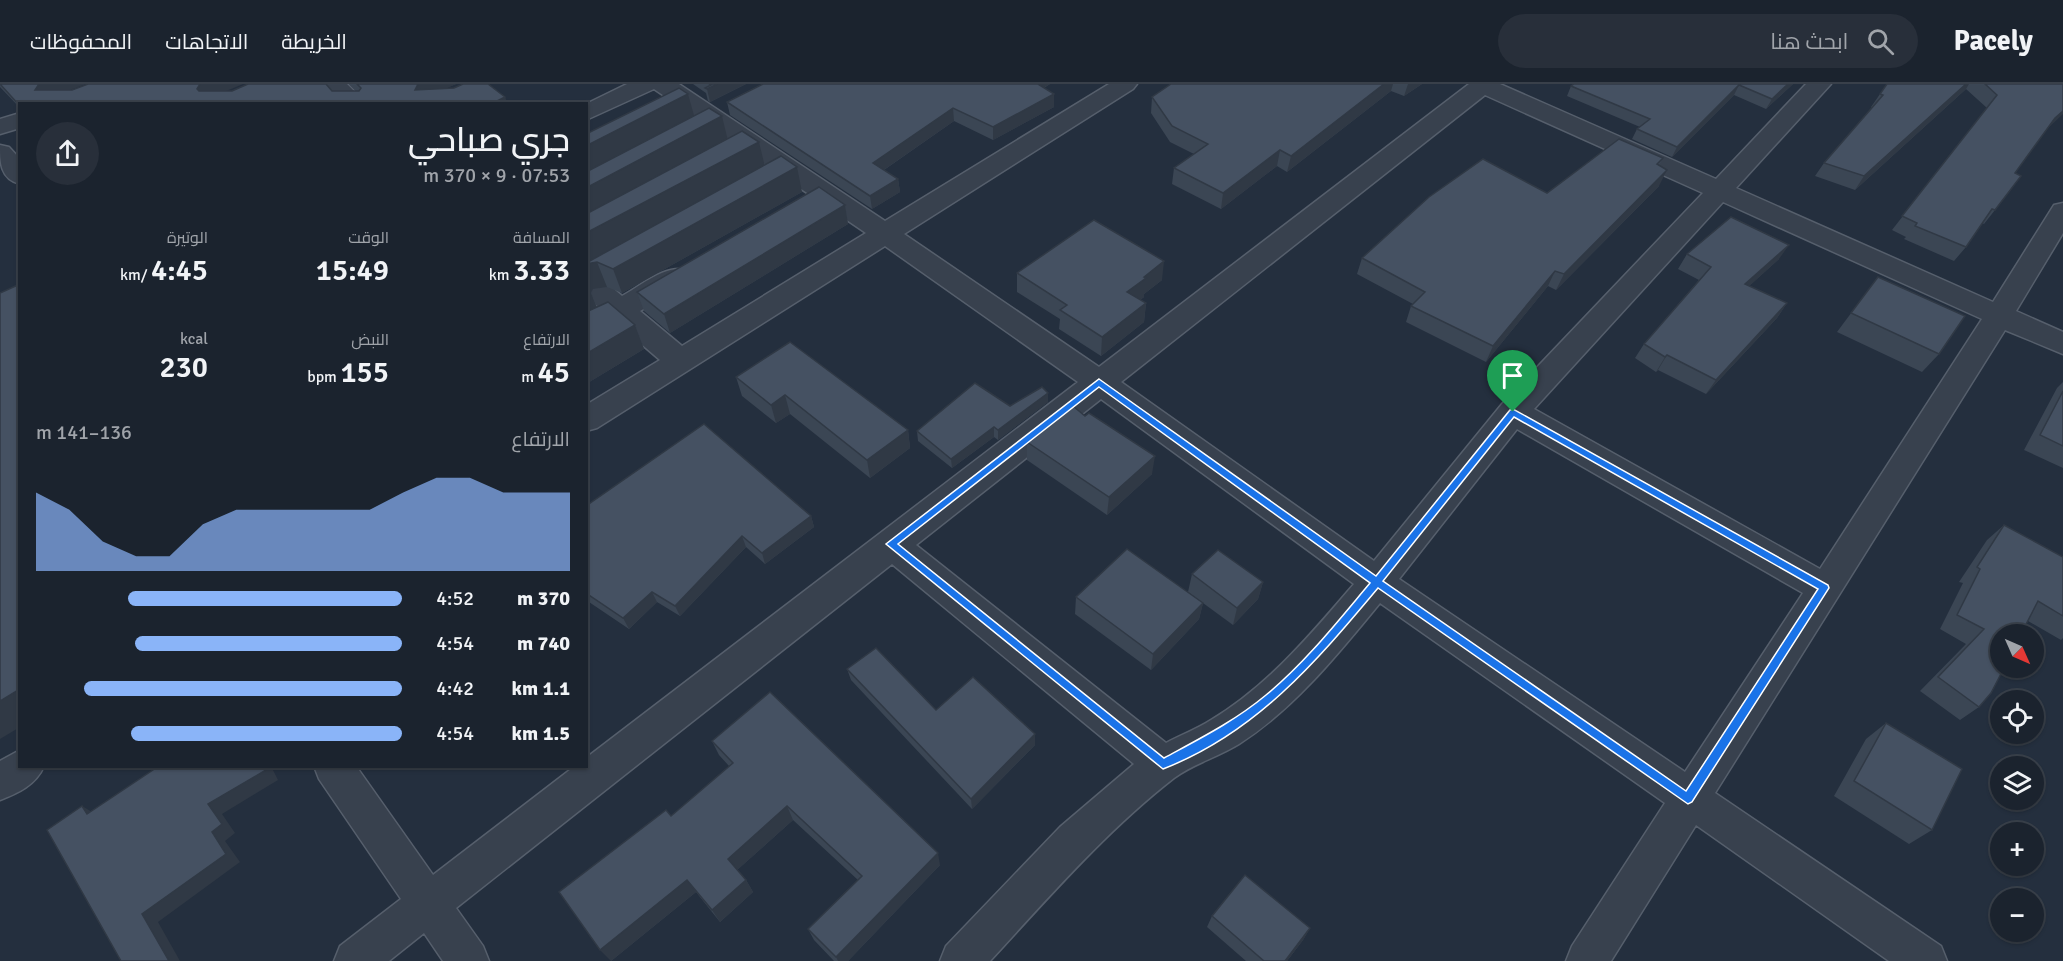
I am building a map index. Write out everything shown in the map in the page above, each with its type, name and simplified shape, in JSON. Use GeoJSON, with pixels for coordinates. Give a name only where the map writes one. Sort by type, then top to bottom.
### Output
{"type":"FeatureCollection","features":[{"type":"Feature","properties":{"kind":"street"},"geometry":{"type":"LineString","coordinates":[[333,84],[353,102]]}},
{"type":"Feature","properties":{"kind":"street"},"geometry":{"type":"LineString","coordinates":[[588,112],[646,84]]}},
{"type":"Feature","properties":{"kind":"street"},"geometry":{"type":"LineString","coordinates":[[588,419],[1125,84]]}},
{"type":"Feature","properties":{"kind":"street"},"geometry":{"type":"LineString","coordinates":[[355,961],[1482,84],[2063,344]]}},
{"type":"Feature","properties":{"kind":"street"},"geometry":{"type":"LineString","coordinates":[[961,961],[1074,841],[1163,764],[1225,732],[1271,698],[1328,641],[1513,412],[1819,84]]}},
{"type":"Feature","properties":{"kind":"street"},"geometry":{"type":"LineString","coordinates":[[695,108],[739,148],[814,198],[886,234],[1099,382],[1377,582],[1688,799],[1926,961]]}},
{"type":"Feature","properties":{"kind":"street"},"geometry":{"type":"LineString","coordinates":[[0,127],[18,121]]}},
{"type":"Feature","properties":{"kind":"street"},"geometry":{"type":"LineString","coordinates":[[1587,961],[1688,799],[2000,316],[2063,211]]}},
{"type":"Feature","properties":{"kind":"street"},"geometry":{"type":"LineString","coordinates":[[588,329],[702,263]]}},
{"type":"Feature","properties":{"kind":"street"},"geometry":{"type":"LineString","coordinates":[[593,275],[620,310],[681,362]]}},
{"type":"Feature","properties":{"kind":"street"},"geometry":{"type":"LineString","coordinates":[[1513,412],[1824,588]]}},
{"type":"Feature","properties":{"kind":"street"},"geometry":{"type":"LineString","coordinates":[[891,544],[1163,764]]}},
{"type":"Feature","properties":{"kind":"street"},"geometry":{"type":"LineString","coordinates":[[0,782],[22,768]]}},
{"type":"Feature","properties":{"kind":"street"},"geometry":{"type":"LineString","coordinates":[[334,768],[468,961]]}},
{"type":"Feature","properties":{"kind":"building"},"geometry":{"type":"Polygon","coordinates":[[[0,84],[39,84],[35,90],[72,90],[88,84],[200,84],[197,89],[199,91],[232,91],[248,84],[326,84],[332,91],[359,91],[361,88],[357,84],[418,84],[415,90],[454,88],[463,84],[488,84],[505,97],[495,102],[18,104],[0,84]]]}},
{"type":"Feature","properties":{"kind":"building"},"geometry":{"type":"Polygon","coordinates":[[[763,84],[1038,84],[1054,94],[993,127],[953,108],[873,163],[898,179],[870,196],[727,102],[763,84]]]}},
{"type":"Feature","properties":{"kind":"building"},"geometry":{"type":"Polygon","coordinates":[[[1171,84],[1384,84],[1291,156],[1280,150],[1223,193],[1174,168],[1208,144],[1172,126],[1152,97],[1171,84]]]}},
{"type":"Feature","properties":{"kind":"building"},"geometry":{"type":"Polygon","coordinates":[[[1574,84],[1788,84],[1772,99],[1739,85],[1677,147],[1637,129],[1650,119],[1571,86],[1574,84]]]}},
{"type":"Feature","properties":{"kind":"building"},"geometry":{"type":"Polygon","coordinates":[[[1887,84],[1966,84],[1864,176],[1824,163],[1883,95],[1880,94],[1887,84]]]}},
{"type":"Feature","properties":{"kind":"building"},"geometry":{"type":"Polygon","coordinates":[[[1985,84],[2063,84],[2063,111],[2055,118],[2015,173],[2021,176],[1995,210],[1992,209],[1966,247],[1915,226],[1917,223],[1902,216],[1997,95],[1985,84]]]}},
{"type":"Feature","properties":{"kind":"building"},"geometry":{"type":"Polygon","coordinates":[[[679,88],[688,94],[588,145],[588,133],[679,88]]]}},
{"type":"Feature","properties":{"kind":"building"},"geometry":{"type":"Polygon","coordinates":[[[709,108],[722,116],[588,187],[588,171],[709,108]]]}},
{"type":"Feature","properties":{"kind":"building"},"geometry":{"type":"Polygon","coordinates":[[[742,131],[759,142],[588,232],[588,213],[742,131]]]}},
{"type":"Feature","properties":{"kind":"building"},"geometry":{"type":"Polygon","coordinates":[[[1619,139],[1663,158],[1657,164],[1667,170],[1564,274],[1555,271],[1493,346],[1411,306],[1425,292],[1362,258],[1429,197],[1483,159],[1547,193],[1619,139]]]}},
{"type":"Feature","properties":{"kind":"building"},"geometry":{"type":"Polygon","coordinates":[[[781,156],[797,167],[613,269],[597,262],[588,262],[781,156]]]}},
{"type":"Feature","properties":{"kind":"building"},"geometry":{"type":"Polygon","coordinates":[[[819,187],[845,205],[664,314],[637,292],[819,187]]]}},
{"type":"Feature","properties":{"kind":"building"},"geometry":{"type":"Polygon","coordinates":[[[1731,217],[1789,245],[1745,284],[1787,303],[1716,380],[1667,355],[1665,357],[1644,344],[1711,267],[1687,254],[1731,217]]]}},
{"type":"Feature","properties":{"kind":"building"},"geometry":{"type":"Polygon","coordinates":[[[1094,220],[1164,261],[1127,292],[1146,303],[1102,337],[1060,310],[1067,305],[1017,273],[1094,220]]]}},
{"type":"Feature","properties":{"kind":"building"},"geometry":{"type":"Polygon","coordinates":[[[1878,277],[1965,316],[1939,354],[1851,313],[1878,277]]]}},
{"type":"Feature","properties":{"kind":"building"},"geometry":{"type":"Polygon","coordinates":[[[18,285],[18,690],[0,701],[0,293],[18,285]]]}},
{"type":"Feature","properties":{"kind":"building"},"geometry":{"type":"Polygon","coordinates":[[[608,302],[635,325],[588,353],[588,311],[608,302]]]}},
{"type":"Feature","properties":{"kind":"building"},"geometry":{"type":"Polygon","coordinates":[[[790,342],[908,430],[867,460],[785,395],[771,405],[736,377],[790,342]]]}},
{"type":"Feature","properties":{"kind":"building"},"geometry":{"type":"Polygon","coordinates":[[[975,383],[1010,406],[1042,387],[1048,393],[998,430],[994,427],[951,459],[917,431],[975,383]]]}},
{"type":"Feature","properties":{"kind":"building"},"geometry":{"type":"Polygon","coordinates":[[[2063,391],[2063,446],[2040,435],[2063,391]]]}},
{"type":"Feature","properties":{"kind":"building"},"geometry":{"type":"Polygon","coordinates":[[[1073,406],[1085,416],[1089,413],[1155,456],[1109,497],[1027,442],[1073,406]]]}},
{"type":"Feature","properties":{"kind":"building"},"geometry":{"type":"Polygon","coordinates":[[[704,424],[811,516],[762,553],[742,536],[675,606],[652,592],[623,618],[588,594],[588,505],[704,424]]]}},
{"type":"Feature","properties":{"kind":"building"},"geometry":{"type":"Polygon","coordinates":[[[2004,525],[2063,557],[2063,616],[2038,601],[2026,624],[1990,624],[1990,678],[1999,678],[1993,690],[1990,690],[1990,694],[1979,707],[1938,677],[1984,629],[1957,615],[1980,569],[1977,567],[2004,525]]]}},
{"type":"Feature","properties":{"kind":"building"},"geometry":{"type":"Polygon","coordinates":[[[1127,549],[1203,603],[1153,654],[1076,597],[1127,549]]]}},
{"type":"Feature","properties":{"kind":"building"},"geometry":{"type":"Polygon","coordinates":[[[1218,550],[1263,582],[1237,608],[1192,574],[1218,550]]]}},
{"type":"Feature","properties":{"kind":"building"},"geometry":{"type":"Polygon","coordinates":[[[876,648],[936,710],[973,677],[1035,734],[971,799],[847,669],[876,648]]]}},
{"type":"Feature","properties":{"kind":"building"},"geometry":{"type":"Polygon","coordinates":[[[770,692],[938,853],[836,957],[808,929],[862,876],[787,806],[728,859],[746,880],[712,910],[687,880],[600,950],[559,892],[666,810],[671,816],[733,763],[712,741],[770,692]]]}},
{"type":"Feature","properties":{"kind":"building"},"geometry":{"type":"Polygon","coordinates":[[[1886,723],[1962,769],[1932,830],[1854,781],[1886,723]]]}},
{"type":"Feature","properties":{"kind":"building"},"geometry":{"type":"Polygon","coordinates":[[[156,768],[265,768],[266,770],[208,804],[222,824],[212,832],[226,854],[142,914],[169,961],[121,961],[47,830],[82,806],[87,814],[156,768]]]}},
{"type":"Feature","properties":{"kind":"building"},"geometry":{"type":"Polygon","coordinates":[[[1245,875],[1310,928],[1285,961],[1264,961],[1212,916],[1245,875]]]}},
{"type":"Feature","properties":{"kind":"route"},"geometry":{"type":"LineString","coordinates":[[1513,412],[1377,582],[1099,382],[891,544],[1163,764],[1225,732],[1271,698],[1328,641],[1377,582],[1688,799],[1824,588],[1513,412]]}}]}
